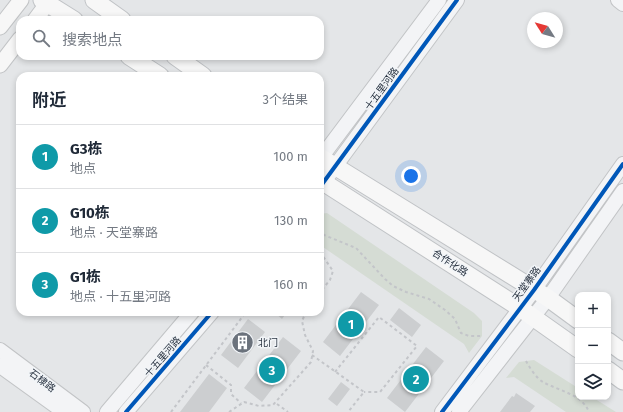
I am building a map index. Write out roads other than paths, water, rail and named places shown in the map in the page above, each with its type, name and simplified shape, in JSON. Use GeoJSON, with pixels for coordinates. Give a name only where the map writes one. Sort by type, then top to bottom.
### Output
{"type":"FeatureCollection","features":[{"type":"Feature","properties":{"kind":"main road"},"geometry":{"type":"LineString","coordinates":[[0,27],[21,0]]}},
{"type":"Feature","properties":{"kind":"main road"},"geometry":{"type":"LineString","coordinates":[[94,0],[116,16]]}},
{"type":"Feature","properties":{"kind":"main road"},"geometry":{"type":"LineString","coordinates":[[37,16],[46,1],[68,16]]}},
{"type":"Feature","properties":{"kind":"main road"},"geometry":{"type":"LineString","coordinates":[[0,65],[16,44]]}},
{"type":"Feature","properties":{"kind":"main road"},"geometry":{"type":"LineString","coordinates":[[135,60],[154,72]]}},
{"type":"Feature","properties":{"kind":"main road"},"geometry":{"type":"LineString","coordinates":[[180,60],[197,72]]}},
{"type":"Feature","properties":{"kind":"main road"},"geometry":{"type":"LineString","coordinates":[[324,160],[541,294],[575,318]]}},
{"type":"Feature","properties":{"kind":"main road","name":"合作化路"},"geometry":{"type":"LineString","coordinates":[[324,185],[527,312],[575,347]]}},
{"type":"Feature","properties":{"kind":"main road"},"geometry":{"type":"LineString","coordinates":[[611,343],[623,352]]}},
{"type":"Feature","properties":{"kind":"main road"},"geometry":{"type":"LineString","coordinates":[[611,372],[623,381]]}},
{"type":"Feature","properties":{"kind":"street","name":"十五里河路"},"geometry":{"type":"LineString","coordinates":[[324,160],[439,0]]}},
{"type":"Feature","properties":{"kind":"street","name":"十五里河路"},"geometry":{"type":"LineString","coordinates":[[324,160],[456,0]]}},
{"type":"Feature","properties":{"kind":"street"},"geometry":{"type":"LineString","coordinates":[[618,0],[623,4]]}},
{"type":"Feature","properties":{"kind":"street","name":"天堂寨路"},"geometry":{"type":"LineString","coordinates":[[541,294],[623,164]]}},
{"type":"Feature","properties":{"kind":"street","name":"天堂寨路"},"geometry":{"type":"LineString","coordinates":[[442,412],[527,312],[623,191]]}},
{"type":"Feature","properties":{"kind":"street","name":"天堂寨路"},"geometry":{"type":"LineString","coordinates":[[460,412],[527,312]]}},
{"type":"Feature","properties":{"kind":"street","name":"十五里河路"},"geometry":{"type":"LineString","coordinates":[[107,412],[189,316]]}},
{"type":"Feature","properties":{"kind":"street","name":"十五里河路"},"geometry":{"type":"LineString","coordinates":[[126,412],[209,316]]}},
{"type":"Feature","properties":{"kind":"street","name":"石棣路"},"geometry":{"type":"LineString","coordinates":[[0,350],[83,412]]}},
{"type":"Feature","properties":{"kind":"street","name":"石棣路"},"geometry":{"type":"LineString","coordinates":[[0,366],[64,412]]}},
{"type":"Feature","properties":{"kind":"place","name":"G3栋"},"geometry":{"type":"Point","coordinates":[351,324]}},
{"type":"Feature","properties":{"kind":"place","name":"北门"},"geometry":{"type":"Point","coordinates":[243,343]}},
{"type":"Feature","properties":{"kind":"place","name":"G1栋"},"geometry":{"type":"Point","coordinates":[272,370]}},
{"type":"Feature","properties":{"kind":"place","name":"G10栋"},"geometry":{"type":"Point","coordinates":[416,379]}}]}
